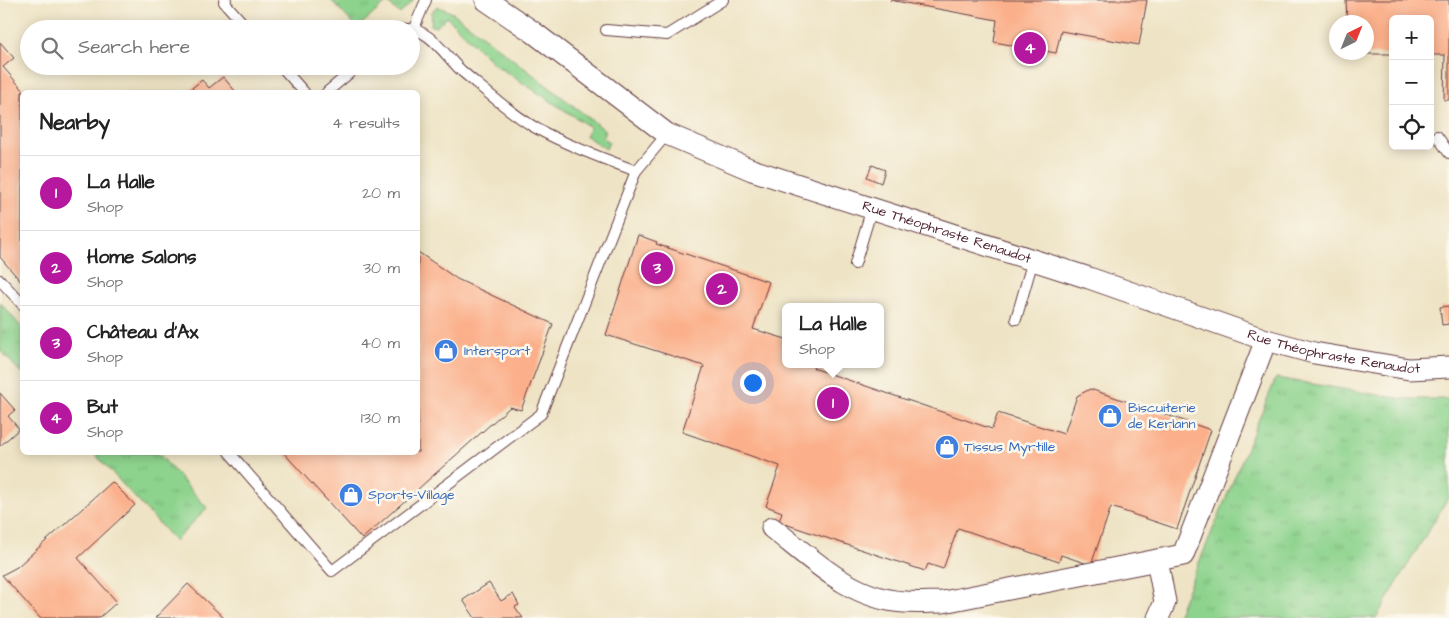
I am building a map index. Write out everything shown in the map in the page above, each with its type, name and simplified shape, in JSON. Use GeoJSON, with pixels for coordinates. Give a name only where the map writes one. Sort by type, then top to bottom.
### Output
{"type":"FeatureCollection","features":[{"type":"Feature","properties":{"kind":"street","name":"Rue Théophraste Renaudot"},"geometry":{"type":"LineString","coordinates":[[486,0],[533,32],[667,134],[752,170],[1033,260],[1266,340],[1314,353],[1410,370],[1449,367]]}},
{"type":"Feature","properties":{"kind":"street"},"geometry":{"type":"LineString","coordinates":[[772,528],[840,581],[875,596],[903,602],[942,602],[1183,556],[1266,340]]}},
{"type":"Feature","properties":{"kind":"street"},"geometry":{"type":"LineString","coordinates":[[1157,560],[1166,602],[1158,618]]}},
{"type":"Feature","properties":{"kind":"lane"},"geometry":{"type":"LineString","coordinates":[[226,0],[224,2],[240,20]]}},
{"type":"Feature","properties":{"kind":"lane"},"geometry":{"type":"LineString","coordinates":[[415,20],[426,0]]}},
{"type":"Feature","properties":{"kind":"lane"},"geometry":{"type":"LineString","coordinates":[[606,30],[667,35],[722,0]]}},
{"type":"Feature","properties":{"kind":"lane"},"geometry":{"type":"LineString","coordinates":[[420,33],[427,36],[456,66],[494,98],[534,126],[582,150],[636,171]]}},
{"type":"Feature","properties":{"kind":"lane"},"geometry":{"type":"LineString","coordinates":[[289,75],[302,90]]}},
{"type":"Feature","properties":{"kind":"lane"},"geometry":{"type":"LineString","coordinates":[[329,90],[347,75]]}},
{"type":"Feature","properties":{"kind":"lane"},"geometry":{"type":"LineString","coordinates":[[232,455],[332,571],[541,414],[636,171],[667,134]]}},
{"type":"Feature","properties":{"kind":"lane"},"geometry":{"type":"LineString","coordinates":[[1437,136],[1449,152]]}},
{"type":"Feature","properties":{"kind":"lane"},"geometry":{"type":"LineString","coordinates":[[855,264],[872,208]]}},
{"type":"Feature","properties":{"kind":"lane"},"geometry":{"type":"LineString","coordinates":[[1016,319],[1033,260]]}},
{"type":"Feature","properties":{"kind":"lane"},"geometry":{"type":"LineString","coordinates":[[0,280],[20,302]]}},
{"type":"Feature","properties":{"kind":"green space"},"geometry":{"type":"Polygon","coordinates":[[[331,0],[414,0],[400,14],[387,2],[366,20],[350,20],[331,0]]]}},
{"type":"Feature","properties":{"kind":"green space"},"geometry":{"type":"Polygon","coordinates":[[[437,6],[453,13],[606,131],[603,138],[609,142],[606,149],[586,136],[590,127],[494,64],[447,17],[436,27],[431,26],[432,12],[437,6]]]}},
{"type":"Feature","properties":{"kind":"green space"},"geometry":{"type":"Polygon","coordinates":[[[0,302],[20,326],[20,372],[0,350],[0,302]]]}},
{"type":"Feature","properties":{"kind":"green space"},"geometry":{"type":"Polygon","coordinates":[[[1276,378],[1403,399],[1449,399],[1449,496],[1376,618],[1176,618],[1276,378]]]}},
{"type":"Feature","properties":{"kind":"green space"},"geometry":{"type":"Polygon","coordinates":[[[96,455],[160,455],[207,508],[175,541],[96,455]]]}},
{"type":"Feature","properties":{"kind":"building"},"geometry":{"type":"Polygon","coordinates":[[[890,0],[1147,0],[1139,45],[1061,31],[1056,53],[994,42],[997,20],[890,0]]]}},
{"type":"Feature","properties":{"kind":"building"},"geometry":{"type":"Polygon","coordinates":[[[1346,0],[1449,0],[1449,100],[1444,100],[1445,55],[1434,55],[1434,15],[1389,15],[1389,54],[1374,54],[1374,15],[1347,15],[1346,0]]]}},
{"type":"Feature","properties":{"kind":"building"},"geometry":{"type":"Polygon","coordinates":[[[0,42],[14,58],[3,67],[23,90],[20,90],[20,281],[0,257],[0,42]]]}},
{"type":"Feature","properties":{"kind":"building"},"geometry":{"type":"Polygon","coordinates":[[[223,77],[234,90],[190,90],[202,80],[209,88],[223,77]]]}},
{"type":"Feature","properties":{"kind":"building"},"geometry":{"type":"Polygon","coordinates":[[[872,165],[885,170],[881,183],[867,177],[872,165]]]}},
{"type":"Feature","properties":{"kind":"building"},"geometry":{"type":"Polygon","coordinates":[[[638,235],[657,242],[656,244],[769,282],[753,329],[782,338],[782,368],[813,368],[992,429],[998,413],[1064,434],[1077,396],[1090,389],[1211,430],[1177,529],[1111,507],[1091,565],[1061,555],[1059,562],[958,528],[943,569],[928,564],[925,571],[779,522],[782,512],[766,506],[780,466],[682,432],[704,366],[606,335],[638,235]]]}},
{"type":"Feature","properties":{"kind":"building"},"geometry":{"type":"Polygon","coordinates":[[[420,253],[457,279],[553,324],[521,410],[510,407],[362,539],[286,455],[420,455],[420,253]]]}},
{"type":"Feature","properties":{"kind":"building"},"geometry":{"type":"Polygon","coordinates":[[[1449,306],[1449,324],[1442,325],[1440,307],[1449,306]]]}},
{"type":"Feature","properties":{"kind":"building"},"geometry":{"type":"Polygon","coordinates":[[[0,393],[15,410],[8,416],[19,429],[0,446],[0,393]]]}},
{"type":"Feature","properties":{"kind":"building"},"geometry":{"type":"Polygon","coordinates":[[[112,482],[135,505],[78,558],[117,602],[99,618],[40,618],[2,575],[17,567],[112,482]]]}},
{"type":"Feature","properties":{"kind":"building"},"geometry":{"type":"Polygon","coordinates":[[[489,583],[501,601],[513,594],[519,605],[515,607],[523,618],[475,618],[463,600],[489,583]]]}},
{"type":"Feature","properties":{"kind":"building"},"geometry":{"type":"Polygon","coordinates":[[[188,584],[224,618],[155,618],[188,584]]]}},
{"type":"Feature","properties":{"kind":"place","name":"But"},"geometry":{"type":"Point","coordinates":[1030,48]}},
{"type":"Feature","properties":{"kind":"place","name":"Château d'Ax"},"geometry":{"type":"Point","coordinates":[657,268]}},
{"type":"Feature","properties":{"kind":"place","name":"Home Salons"},"geometry":{"type":"Point","coordinates":[722,289]}},
{"type":"Feature","properties":{"kind":"place","name":"Intersport"},"geometry":{"type":"Point","coordinates":[446,351]}},
{"type":"Feature","properties":{"kind":"place","name":"La Halle"},"geometry":{"type":"Point","coordinates":[833,403]}},
{"type":"Feature","properties":{"kind":"place","name":"Biscuiterie de Kerlann"},"geometry":{"type":"Point","coordinates":[1110,416]}},
{"type":"Feature","properties":{"kind":"place","name":"Tissus Myrtille"},"geometry":{"type":"Point","coordinates":[947,447]}},
{"type":"Feature","properties":{"kind":"place","name":"Sports-Village"},"geometry":{"type":"Point","coordinates":[351,495]}}]}
